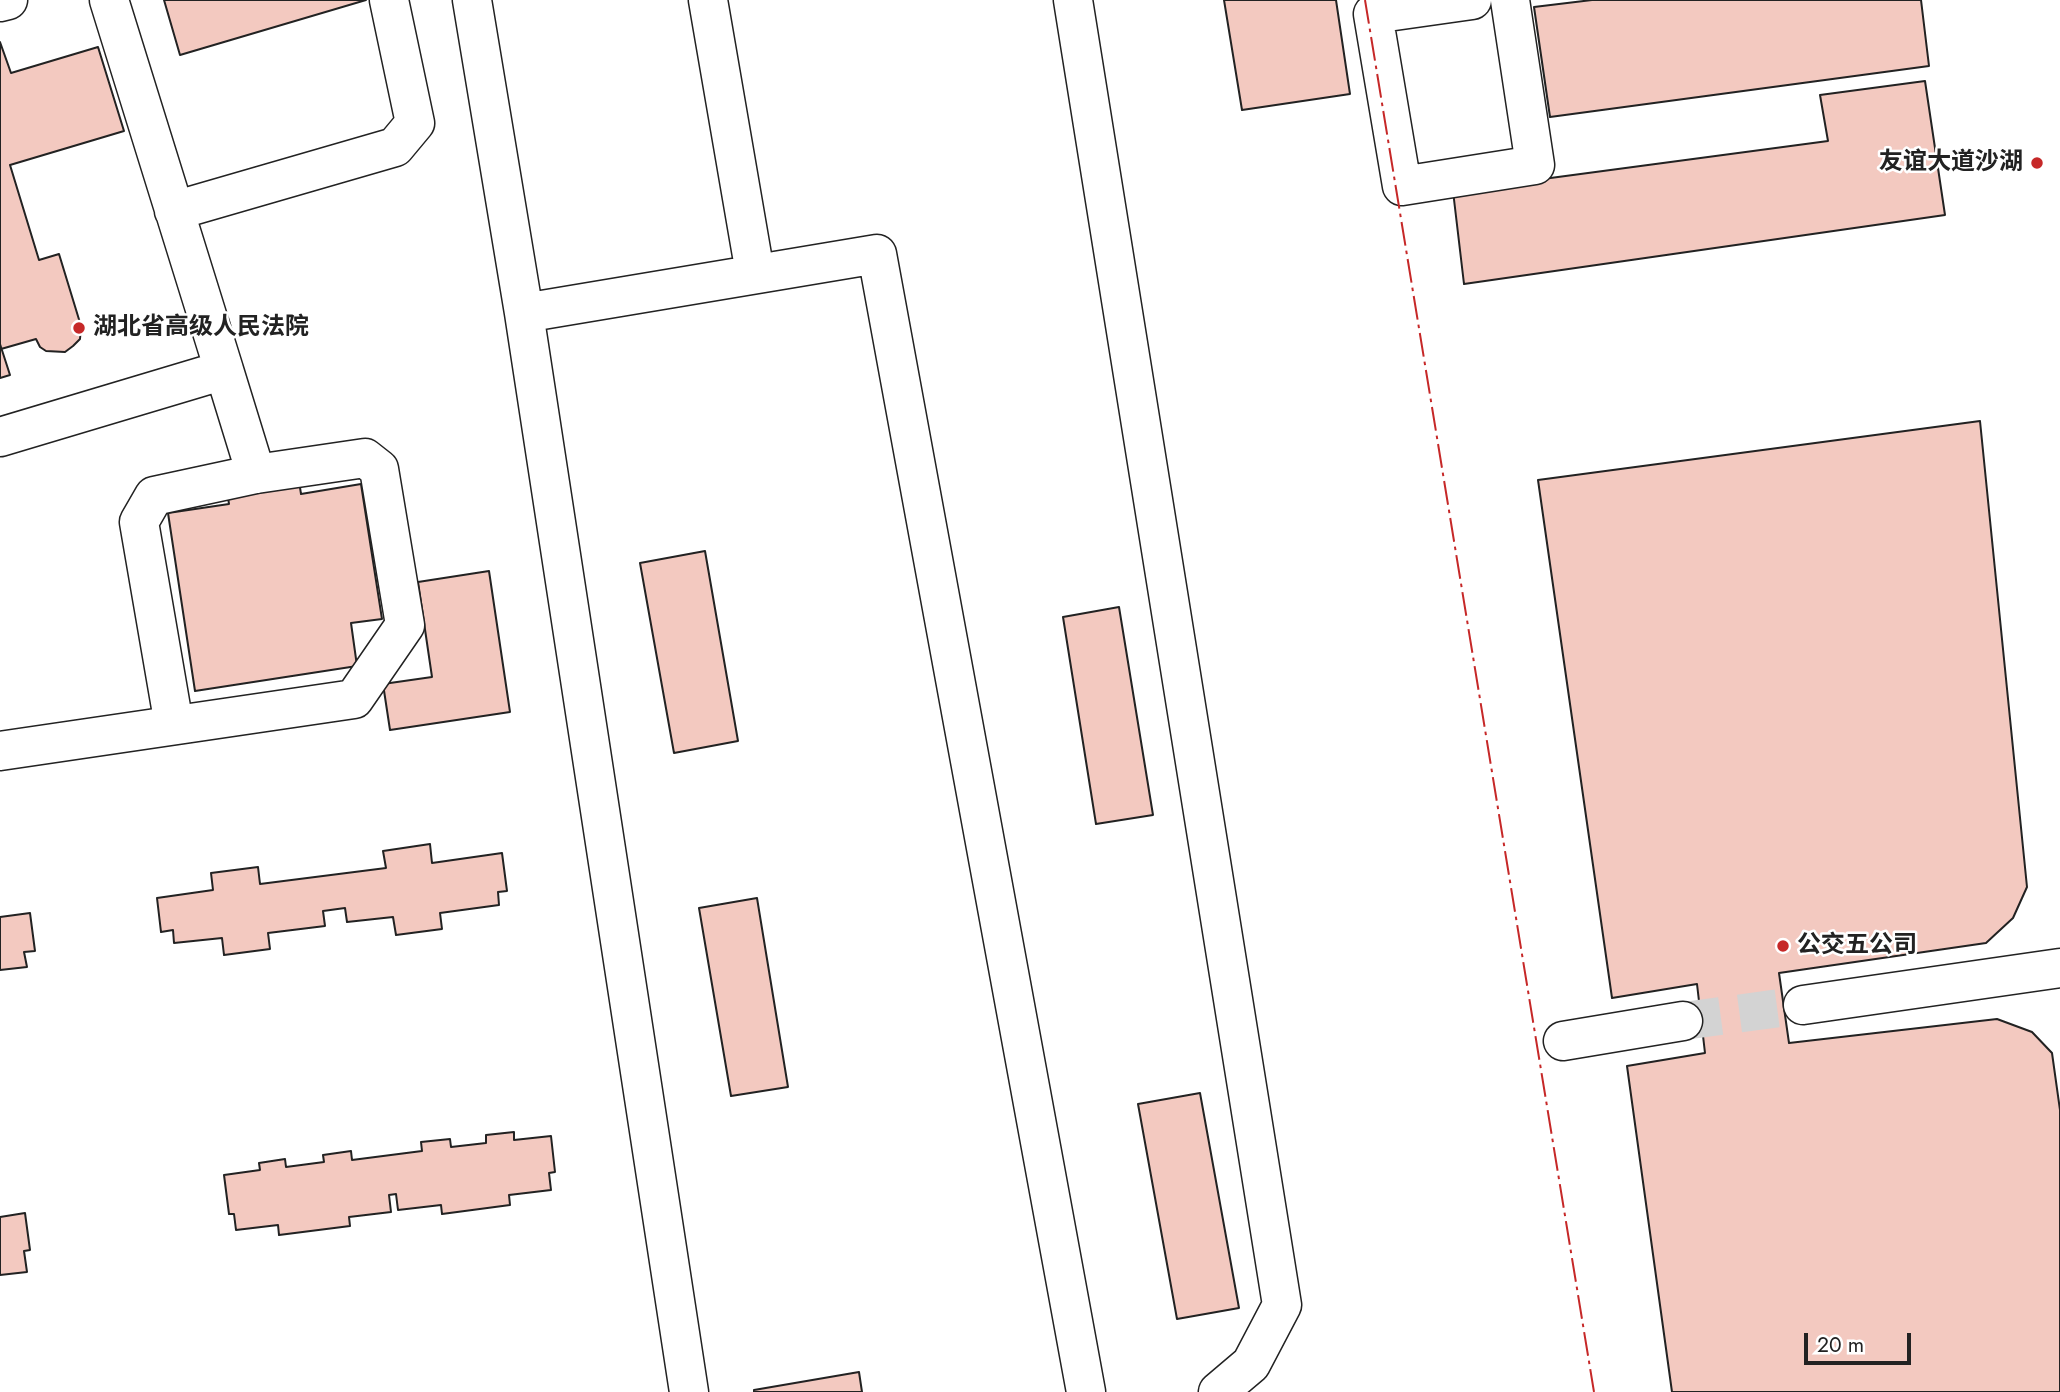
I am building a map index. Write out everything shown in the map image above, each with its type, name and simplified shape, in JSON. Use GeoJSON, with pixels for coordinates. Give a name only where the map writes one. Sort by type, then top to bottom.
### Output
{"type":"FeatureCollection","features":[{"type":"Feature","properties":{"kind":"street"},"geometry":{"type":"LineString","coordinates":[[0,2],[8,0]]}},
{"type":"Feature","properties":{"kind":"street"},"geometry":{"type":"LineString","coordinates":[[109,0],[256,474]]}},
{"type":"Feature","properties":{"kind":"street"},"geometry":{"type":"LineString","coordinates":[[174,211],[395,147],[415,123],[389,0]]}},
{"type":"Feature","properties":{"kind":"street"},"geometry":{"type":"LineString","coordinates":[[472,0],[524,313],[689,1392]]}},
{"type":"Feature","properties":{"kind":"street"},"geometry":{"type":"LineString","coordinates":[[708,0],[755,273]]}},
{"type":"Feature","properties":{"kind":"street"},"geometry":{"type":"LineString","coordinates":[[1073,0],[1282,1306],[1251,1364],[1218,1392]]}},
{"type":"Feature","properties":{"kind":"street"},"geometry":{"type":"LineString","coordinates":[[1472,0],[1373,13],[1402,186],[1535,165],[1510,0]]}},
{"type":"Feature","properties":{"kind":"street"},"geometry":{"type":"LineString","coordinates":[[524,313],[877,254],[1086,1392]]}},
{"type":"Feature","properties":{"kind":"street"},"geometry":{"type":"LineString","coordinates":[[0,438],[224,370]]}},
{"type":"Feature","properties":{"kind":"street"},"geometry":{"type":"LineString","coordinates":[[0,751],[354,699],[405,625],[379,469],[365,458],[256,474],[154,496],[139,522],[174,725]]}},
{"type":"Feature","properties":{"kind":"street"},"geometry":{"type":"LineString","coordinates":[[1803,1005],[2060,968]]}},
{"type":"Feature","properties":{"kind":"street"},"geometry":{"type":"LineString","coordinates":[[1563,1041],[1683,1021]]}},
{"type":"Feature","properties":{"kind":"building"},"geometry":{"type":"Polygon","coordinates":[[[164,0],[366,0],[180,55],[164,0]]]}},
{"type":"Feature","properties":{"kind":"building"},"geometry":{"type":"Polygon","coordinates":[[[1224,0],[1336,0],[1350,94],[1242,110],[1224,0]]]}},
{"type":"Feature","properties":{"kind":"building"},"geometry":{"type":"Polygon","coordinates":[[[1592,0],[1921,0],[1929,66],[1550,117],[1534,7],[1592,0]]]}},
{"type":"Feature","properties":{"kind":"building"},"geometry":{"type":"Polygon","coordinates":[[[0,42],[11,73],[98,47],[124,131],[10,165],[39,260],[59,254],[81,326],[80,339],[65,352],[46,351],[36,339],[1,349],[0,42]]]}},
{"type":"Feature","properties":{"kind":"building"},"geometry":{"type":"Polygon","coordinates":[[[1925,81],[1945,215],[1464,284],[1453,191],[1828,141],[1820,95],[1925,81]]]}},
{"type":"Feature","properties":{"kind":"building"},"geometry":{"type":"Polygon","coordinates":[[[0,344],[10,375],[0,378],[0,344]]]}},
{"type":"Feature","properties":{"kind":"building"},"geometry":{"type":"Polygon","coordinates":[[[1980,421],[2027,887],[2013,918],[1986,943],[1779,973],[1789,1043],[1997,1019],[2032,1032],[2052,1053],[2060,1110],[2060,1392],[1672,1392],[1627,1066],[1705,1053],[1697,984],[1612,998],[1538,480],[1980,421]]]}},
{"type":"Feature","properties":{"kind":"building"},"geometry":{"type":"Polygon","coordinates":[[[299,481],[301,494],[361,484],[382,619],[351,623],[357,666],[195,691],[168,513],[229,504],[227,492],[299,481]]]}},
{"type":"Feature","properties":{"kind":"building"},"geometry":{"type":"Polygon","coordinates":[[[705,551],[738,741],[674,753],[640,563],[705,551]]]}},
{"type":"Feature","properties":{"kind":"building"},"geometry":{"type":"Polygon","coordinates":[[[489,571],[510,712],[390,730],[383,684],[432,677],[418,582],[489,571]]]}},
{"type":"Feature","properties":{"kind":"building"},"geometry":{"type":"Polygon","coordinates":[[[1119,607],[1153,815],[1096,824],[1063,617],[1119,607]]]}},
{"type":"Feature","properties":{"kind":"building"},"geometry":{"type":"Polygon","coordinates":[[[430,844],[432,863],[502,853],[507,891],[498,892],[499,905],[440,913],[442,929],[396,935],[393,917],[347,922],[345,908],[323,911],[325,926],[268,933],[270,949],[224,955],[222,938],[174,943],[173,930],[161,932],[157,898],[213,890],[211,873],[258,867],[260,884],[386,868],[383,851],[430,844]]]}},
{"type":"Feature","properties":{"kind":"building"},"geometry":{"type":"Polygon","coordinates":[[[757,898],[788,1087],[731,1096],[699,908],[757,898]]]}},
{"type":"Feature","properties":{"kind":"building"},"geometry":{"type":"Polygon","coordinates":[[[30,913],[35,951],[24,952],[27,967],[0,970],[0,917],[30,913]]]}},
{"type":"Feature","properties":{"kind":"building"},"geometry":{"type":"Polygon","coordinates":[[[1200,1093],[1239,1308],[1177,1319],[1138,1104],[1200,1093]]]}},
{"type":"Feature","properties":{"kind":"building"},"geometry":{"type":"Polygon","coordinates":[[[514,1132],[514,1140],[551,1136],[555,1172],[549,1173],[551,1190],[509,1195],[510,1205],[442,1214],[441,1205],[398,1210],[396,1194],[389,1195],[391,1212],[349,1217],[350,1226],[279,1235],[278,1225],[236,1230],[234,1214],[229,1214],[224,1175],[260,1170],[259,1163],[285,1159],[286,1167],[324,1162],[323,1155],[351,1151],[352,1160],[422,1151],[421,1142],[450,1139],[451,1147],[486,1143],[486,1135],[514,1132]]]}},
{"type":"Feature","properties":{"kind":"building"},"geometry":{"type":"Polygon","coordinates":[[[25,1213],[30,1250],[24,1251],[27,1272],[0,1275],[0,1217],[25,1213]]]}},
{"type":"Feature","properties":{"kind":"building"},"geometry":{"type":"Polygon","coordinates":[[[859,1372],[862,1392],[754,1392],[754,1390],[859,1372]]]}},
{"type":"Feature","properties":{"kind":"tunnel"},"geometry":{"type":"LineString","coordinates":[[1683,1021],[1803,1005]]}},
{"type":"Feature","properties":{"kind":"power"},"geometry":{"type":"LineString","coordinates":[[1365,0],[1594,1392]]}},
{"type":"Feature","properties":{"kind":"place","name":"友谊大道沙湖"},"geometry":{"type":"Point","coordinates":[2037,163]}},
{"type":"Feature","properties":{"kind":"place","name":"湖北省高级人民法院"},"geometry":{"type":"Point","coordinates":[79,328]}},
{"type":"Feature","properties":{"kind":"place","name":"公交五公司"},"geometry":{"type":"Point","coordinates":[1783,946]}}]}
